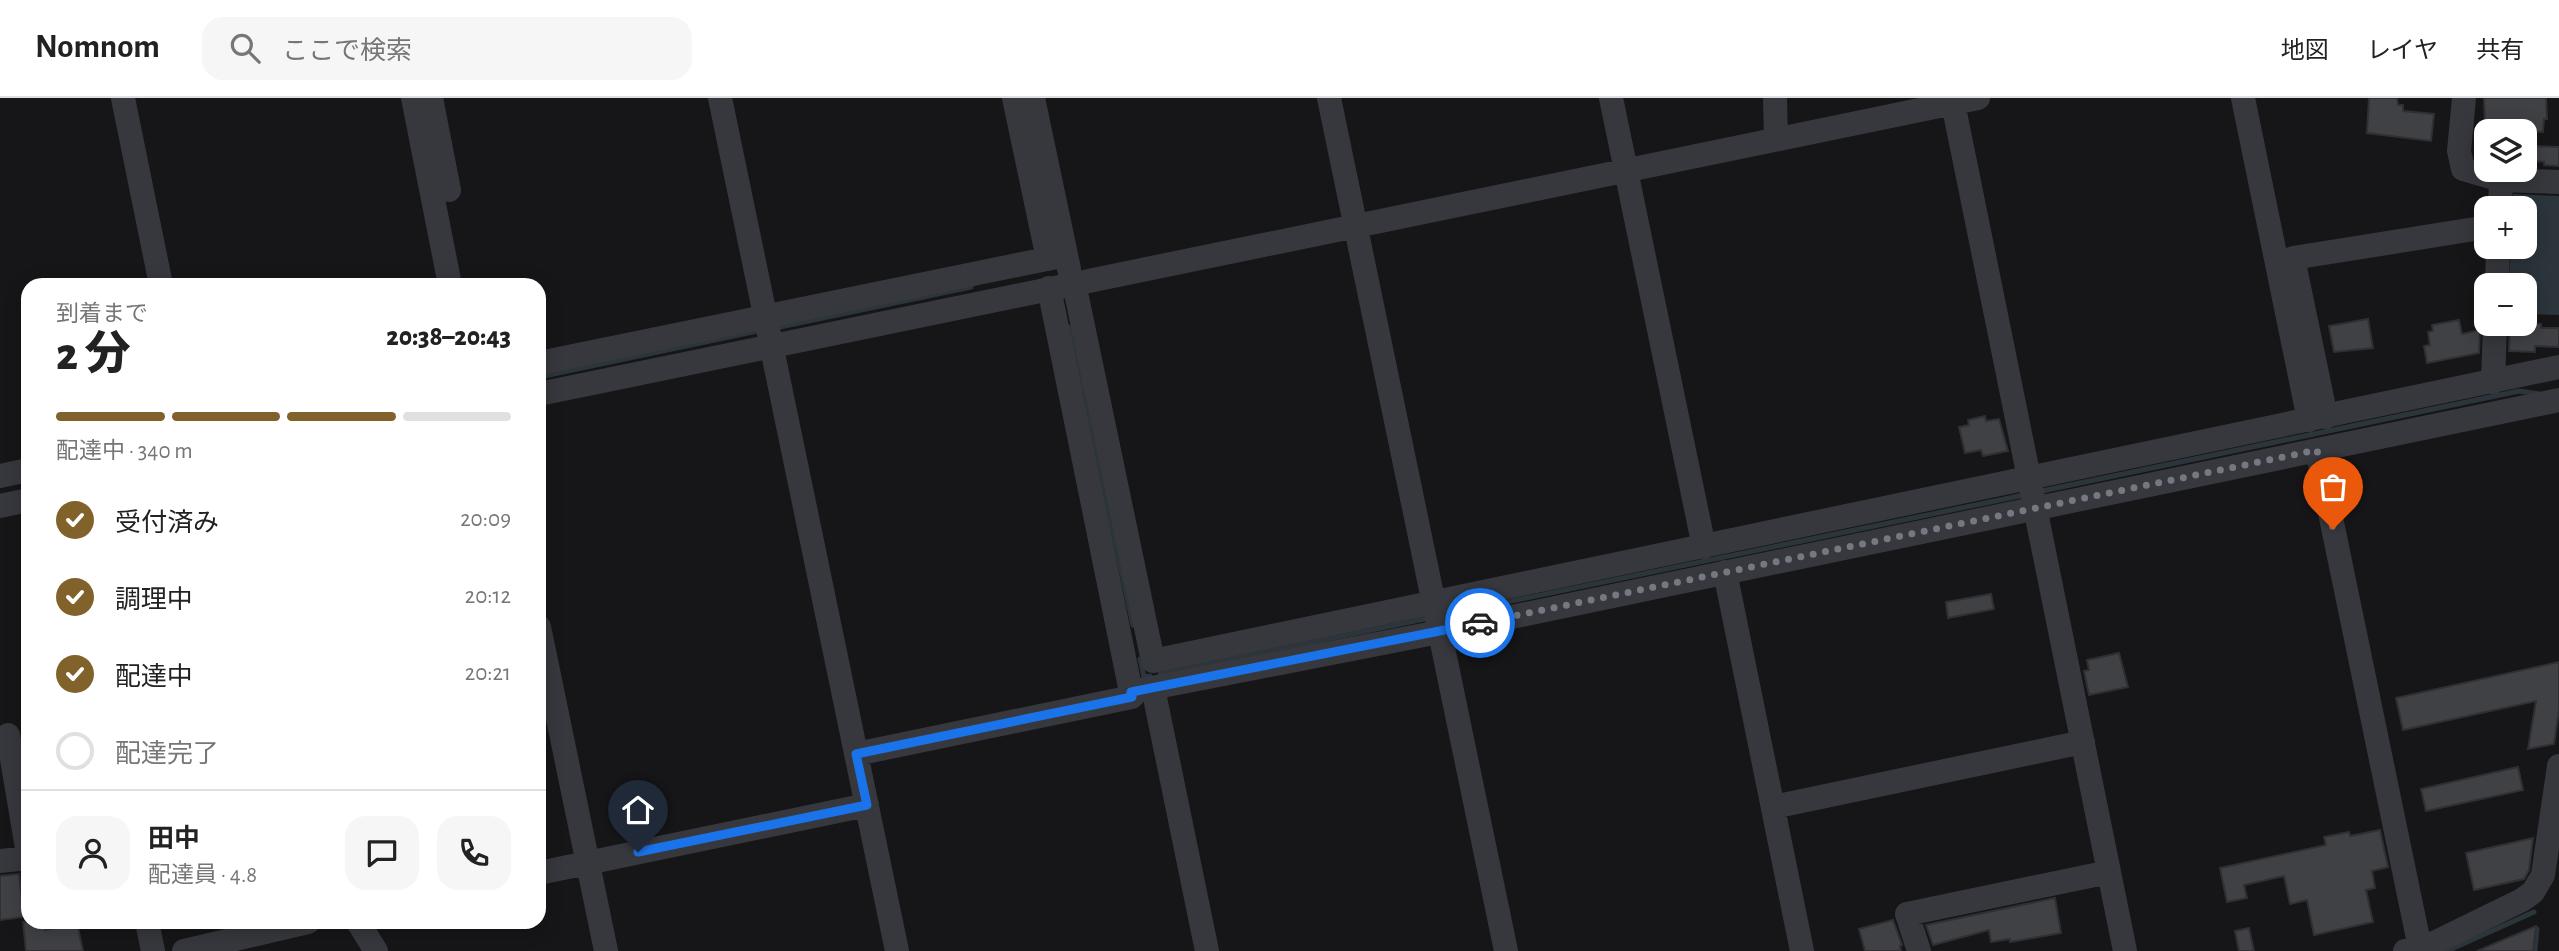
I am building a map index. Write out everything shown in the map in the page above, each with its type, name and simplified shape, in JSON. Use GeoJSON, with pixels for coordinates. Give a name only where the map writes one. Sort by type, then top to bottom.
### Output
{"type":"FeatureCollection","features":[{"type":"Feature","properties":{"kind":"street"},"geometry":{"type":"LineString","coordinates":[[123,98],[160,278]]}},
{"type":"Feature","properties":{"kind":"street"},"geometry":{"type":"LineString","coordinates":[[413,98],[449,278]]}},
{"type":"Feature","properties":{"kind":"street"},"geometry":{"type":"LineString","coordinates":[[431,98],[466,278]]}},
{"type":"Feature","properties":{"kind":"street"},"geometry":{"type":"LineString","coordinates":[[720,98],[897,951]]}},
{"type":"Feature","properties":{"kind":"street"},"geometry":{"type":"LineString","coordinates":[[1014,98],[1065,285],[1153,661],[2559,367]]}},
{"type":"Feature","properties":{"kind":"street"},"geometry":{"type":"LineString","coordinates":[[1033,98],[1057,257]]}},
{"type":"Feature","properties":{"kind":"street"},"geometry":{"type":"LineString","coordinates":[[1329,98],[1506,951]]}},
{"type":"Feature","properties":{"kind":"street"},"geometry":{"type":"LineString","coordinates":[[1611,98],[1633,168],[1712,545]]}},
{"type":"Feature","properties":{"kind":"street"},"geometry":{"type":"LineString","coordinates":[[1775,98],[1776,139]]}},
{"type":"Feature","properties":{"kind":"street"},"geometry":{"type":"LineString","coordinates":[[546,362],[1065,285],[1978,98]]}},
{"type":"Feature","properties":{"kind":"street"},"geometry":{"type":"LineString","coordinates":[[2243,98],[2318,419]]}},
{"type":"Feature","properties":{"kind":"street"},"geometry":{"type":"LineString","coordinates":[[2260,98],[2293,258],[2318,419]]}},
{"type":"Feature","properties":{"kind":"street"},"geometry":{"type":"LineString","coordinates":[[2465,98],[2459,151],[2463,169],[2474,172]]}},
{"type":"Feature","properties":{"kind":"street"},"geometry":{"type":"LineString","coordinates":[[1953,103],[2126,951]]}},
{"type":"Feature","properties":{"kind":"street"},"geometry":{"type":"LineString","coordinates":[[2537,181],[2559,182]]}},
{"type":"Feature","properties":{"kind":"street"},"geometry":{"type":"LineString","coordinates":[[2293,258],[2474,230]]}},
{"type":"Feature","properties":{"kind":"street"},"geometry":{"type":"LineString","coordinates":[[546,392],[768,331],[1057,257]]}},
{"type":"Feature","properties":{"kind":"street"},"geometry":{"type":"LineString","coordinates":[[1065,285],[1141,690],[1194,951]]}},
{"type":"Feature","properties":{"kind":"street"},"geometry":{"type":"LineString","coordinates":[[2493,382],[2495,336]]}},
{"type":"Feature","properties":{"kind":"street"},"geometry":{"type":"LineString","coordinates":[[856,754],[1132,697],[1141,690],[1439,632],[2559,400]]}},
{"type":"Feature","properties":{"kind":"street"},"geometry":{"type":"LineString","coordinates":[[2324,449],[2420,947],[2522,900],[2533,892],[2543,875],[2559,766]]}},
{"type":"Feature","properties":{"kind":"street"},"geometry":{"type":"LineString","coordinates":[[0,476],[21,472]]}},
{"type":"Feature","properties":{"kind":"street"},"geometry":{"type":"LineString","coordinates":[[0,506],[21,502]]}},
{"type":"Feature","properties":{"kind":"street"},"geometry":{"type":"LineString","coordinates":[[1716,574],[1773,807],[1802,951]]}},
{"type":"Feature","properties":{"kind":"street"},"geometry":{"type":"LineString","coordinates":[[1716,574],[1787,951]]}},
{"type":"Feature","properties":{"kind":"street"},"geometry":{"type":"LineString","coordinates":[[546,668],[580,865],[590,951]]}},
{"type":"Feature","properties":{"kind":"street"},"geometry":{"type":"LineString","coordinates":[[1141,690],[1207,951]]}},
{"type":"Feature","properties":{"kind":"street"},"geometry":{"type":"LineString","coordinates":[[546,731],[580,865],[606,951]]}},
{"type":"Feature","properties":{"kind":"street"},"geometry":{"type":"LineString","coordinates":[[12,734],[21,803]]}},
{"type":"Feature","properties":{"kind":"street"},"geometry":{"type":"LineString","coordinates":[[1773,807],[2083,742]]}},
{"type":"Feature","properties":{"kind":"street"},"geometry":{"type":"LineString","coordinates":[[546,872],[867,805]]}},
{"type":"Feature","properties":{"kind":"street"},"geometry":{"type":"LineString","coordinates":[[0,861],[21,857]]}},
{"type":"Feature","properties":{"kind":"street"},"geometry":{"type":"LineString","coordinates":[[1919,951],[1907,914],[2109,872]]}},
{"type":"Feature","properties":{"kind":"street"},"geometry":{"type":"LineString","coordinates":[[148,929],[153,951]]}},
{"type":"Feature","properties":{"kind":"street"},"geometry":{"type":"LineString","coordinates":[[184,951],[278,929]]}},
{"type":"Feature","properties":{"kind":"street"},"geometry":{"type":"LineString","coordinates":[[362,929],[376,951]]}},
{"type":"Feature","properties":{"kind":"shaded area"},"geometry":{"type":"Polygon","coordinates":[[[2513,194],[2559,196],[2559,315],[2537,314],[2537,273],[2510,273],[2510,259],[2537,259],[2537,196],[2513,194]]]}},
{"type":"Feature","properties":{"kind":"building"},"geometry":{"type":"Polygon","coordinates":[[[2369,98],[2397,98],[2398,105],[2403,105],[2403,111],[2434,114],[2431,141],[2367,133],[2369,98]]]}},
{"type":"Feature","properties":{"kind":"building"},"geometry":{"type":"Polygon","coordinates":[[[2484,98],[2546,98],[2547,119],[2544,119],[2543,132],[2537,132],[2537,119],[2485,119],[2484,98]]]}},
{"type":"Feature","properties":{"kind":"building"},"geometry":{"type":"Polygon","coordinates":[[[2537,146],[2559,147],[2559,166],[2544,165],[2544,162],[2537,161],[2537,146]]]}},
{"type":"Feature","properties":{"kind":"building"},"geometry":{"type":"Polygon","coordinates":[[[2368,319],[2373,348],[2334,352],[2329,326],[2368,319]]]}},
{"type":"Feature","properties":{"kind":"building"},"geometry":{"type":"Polygon","coordinates":[[[2459,320],[2462,334],[2474,331],[2474,336],[2480,336],[2479,353],[2427,363],[2424,346],[2430,345],[2428,332],[2433,331],[2432,325],[2459,320]]]}},
{"type":"Feature","properties":{"kind":"building"},"geometry":{"type":"Polygon","coordinates":[[[2537,324],[2541,324],[2541,328],[2559,328],[2559,347],[2535,346],[2535,352],[2509,351],[2510,336],[2537,336],[2537,324]]]}},
{"type":"Feature","properties":{"kind":"building"},"geometry":{"type":"Polygon","coordinates":[[[1985,416],[1986,421],[1999,419],[2008,451],[1983,456],[1981,450],[1965,453],[1959,427],[1969,425],[1968,420],[1985,416]]]}},
{"type":"Feature","properties":{"kind":"building"},"geometry":{"type":"Polygon","coordinates":[[[1991,594],[1994,609],[1948,618],[1946,602],[1991,594]]]}},
{"type":"Feature","properties":{"kind":"building"},"geometry":{"type":"Polygon","coordinates":[[[2119,653],[2128,687],[2089,695],[2084,671],[2089,670],[2087,660],[2119,653]]]}},
{"type":"Feature","properties":{"kind":"building"},"geometry":{"type":"Polygon","coordinates":[[[2559,662],[2559,710],[2554,744],[2528,749],[2536,701],[2403,730],[2396,698],[2559,662]]]}},
{"type":"Feature","properties":{"kind":"building"},"geometry":{"type":"Polygon","coordinates":[[[2518,767],[2523,790],[2426,811],[2421,789],[2518,767]]]}},
{"type":"Feature","properties":{"kind":"building"},"geometry":{"type":"Polygon","coordinates":[[[2380,830],[2388,867],[2372,871],[2375,888],[2366,890],[2373,922],[2314,935],[2307,900],[2290,904],[2284,876],[2244,885],[2247,898],[2227,902],[2220,868],[2326,845],[2324,837],[2349,832],[2350,836],[2380,830]]]}},
{"type":"Feature","properties":{"kind":"building"},"geometry":{"type":"Polygon","coordinates":[[[2533,838],[2529,870],[2524,879],[2474,890],[2466,853],[2533,838]]]}},
{"type":"Feature","properties":{"kind":"building"},"geometry":{"type":"Polygon","coordinates":[[[19,874],[21,917],[0,920],[0,876],[19,874]]]}},
{"type":"Feature","properties":{"kind":"building"},"geometry":{"type":"Polygon","coordinates":[[[2055,898],[2061,933],[2010,942],[2010,939],[1991,942],[1989,930],[1933,945],[1926,925],[2055,898]]]}},
{"type":"Feature","properties":{"kind":"building"},"geometry":{"type":"Polygon","coordinates":[[[1893,920],[1902,945],[1901,951],[1865,951],[1859,929],[1893,920]]]}},
{"type":"Feature","properties":{"kind":"building"},"geometry":{"type":"Polygon","coordinates":[[[2536,926],[2533,951],[2477,951],[2536,926]]]}},
{"type":"Feature","properties":{"kind":"building"},"geometry":{"type":"Polygon","coordinates":[[[2249,928],[2254,951],[2239,951],[2235,931],[2249,928]]]}},
{"type":"Feature","properties":{"kind":"building"},"geometry":{"type":"Polygon","coordinates":[[[24,929],[78,929],[83,951],[26,951],[24,929]]]}},
{"type":"Feature","properties":{"kind":"waterway"},"geometry":{"type":"LineString","coordinates":[[775,328],[971,287]]}},
{"type":"Feature","properties":{"kind":"waterway"},"geometry":{"type":"LineString","coordinates":[[1069,327],[1133,625]]}},
{"type":"Feature","properties":{"kind":"waterway"},"geometry":{"type":"LineString","coordinates":[[546,376],[762,330]]}},
{"type":"Feature","properties":{"kind":"waterway"},"geometry":{"type":"LineString","coordinates":[[2042,491],[2519,391],[2539,394]]}},
{"type":"Feature","properties":{"kind":"waterway"},"geometry":{"type":"LineString","coordinates":[[1444,615],[2024,495]]}},
{"type":"Feature","properties":{"kind":"waterway"},"geometry":{"type":"LineString","coordinates":[[1160,674],[1429,618]]}},
{"type":"Feature","properties":{"kind":"waterway"},"geometry":{"type":"LineString","coordinates":[[1140,659],[1144,677],[1150,676]]}},
{"type":"Feature","properties":{"kind":"waterway"},"geometry":{"type":"LineString","coordinates":[[2447,951],[2534,912]]}},
{"type":"Feature","properties":{"kind":"waterway"},"geometry":{"type":"LineString","coordinates":[[2535,951],[2537,929]]}},
{"type":"Feature","properties":{"kind":"way so far"},"geometry":{"type":"LineString","coordinates":[[1480,623],[2317,450],[2333,529]]}},
{"type":"Feature","properties":{"kind":"route"},"geometry":{"type":"LineString","coordinates":[[638,852],[867,805],[856,754],[1132,697],[1131,692],[1480,623]]}}]}
